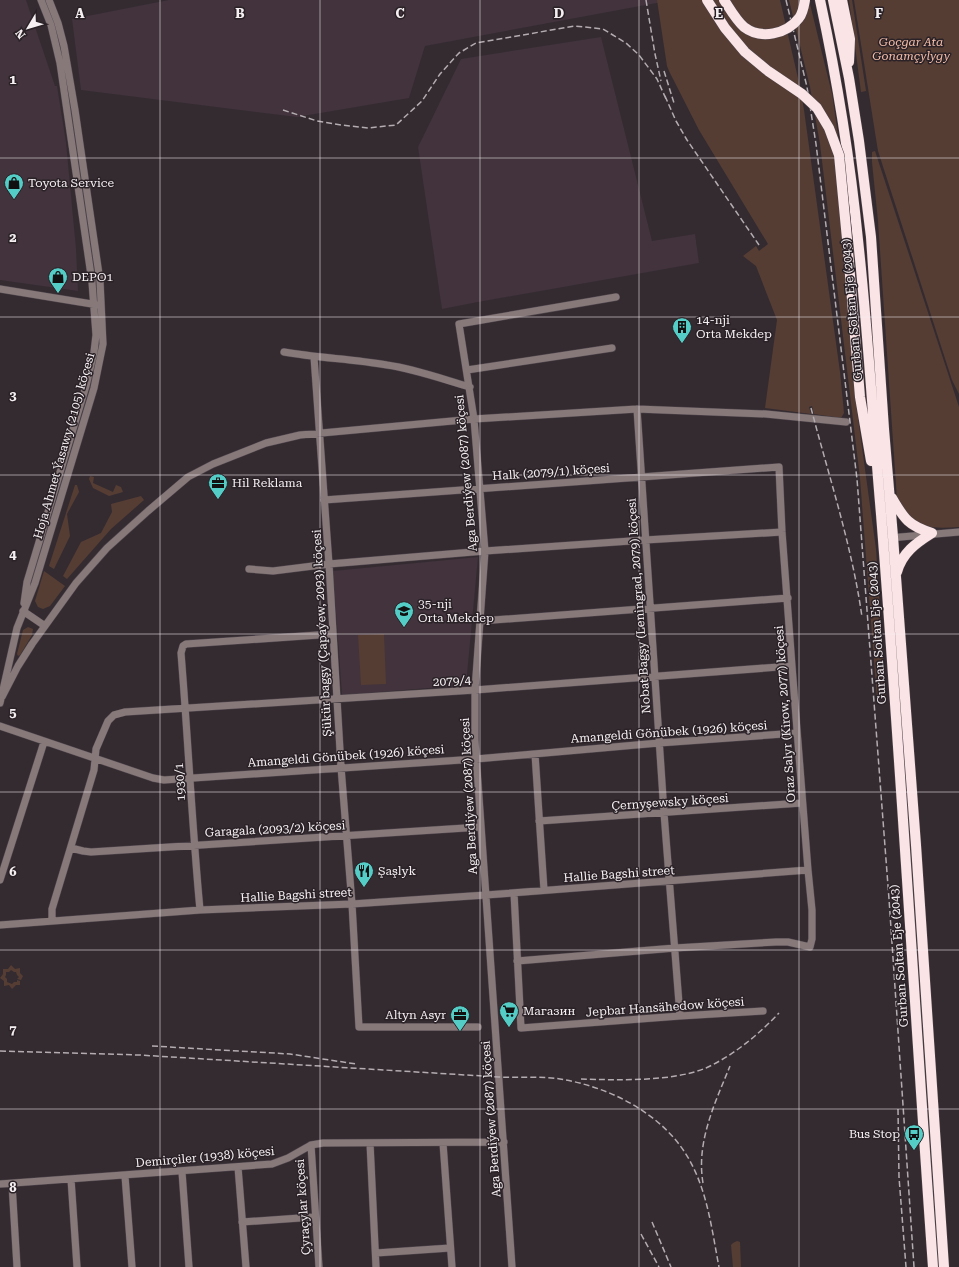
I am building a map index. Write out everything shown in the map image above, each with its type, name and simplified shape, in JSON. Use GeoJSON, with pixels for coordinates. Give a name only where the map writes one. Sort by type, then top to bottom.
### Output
{"type":"FeatureCollection","features":[{"type":"Feature","properties":{"kind":"highway"},"geometry":{"type":"LineString","coordinates":[[707,0],[724,28],[745,52],[768,71],[802,94],[817,108],[829,128],[839,155],[860,397],[881,518]]}},
{"type":"Feature","properties":{"kind":"highway"},"geometry":{"type":"LineString","coordinates":[[724,0],[744,27],[754,32],[766,34],[780,32],[792,24],[800,17],[804,8],[805,0]]}},
{"type":"Feature","properties":{"kind":"highway","name":"Gurban Soltan Eje (2043)"},"geometry":{"type":"LineString","coordinates":[[820,0],[836,78],[846,143],[858,237],[881,518],[888,538],[895,577],[915,829],[944,1267]]}},
{"type":"Feature","properties":{"kind":"highway","name":"Gurban Soltan Eje (2043)"},"geometry":{"type":"LineString","coordinates":[[833,0],[849,78],[859,141],[871,237],[890,494],[888,538],[933,1267]]}},
{"type":"Feature","properties":{"kind":"highway"},"geometry":{"type":"LineString","coordinates":[[842,0],[850,39],[849,78]]}},
{"type":"Feature","properties":{"kind":"highway","name":"Gurban Soltan Eje (2043)"},"geometry":{"type":"LineString","coordinates":[[890,494],[900,512],[908,522],[918,529],[932,533]]}},
{"type":"Feature","properties":{"kind":"highway"},"geometry":{"type":"LineString","coordinates":[[895,577],[899,564],[910,549],[932,533]]}},
{"type":"Feature","properties":{"kind":"street","name":"Hoja Ahmet Ýasawy (2105) köçesi"},"geometry":{"type":"LineString","coordinates":[[23,611],[27,582],[86,386],[94,352],[96,335],[92,282],[60,63],[51,25],[41,0]]}},
{"type":"Feature","properties":{"kind":"street","name":"Hoja Ahmet Ýasawy (2105) köçesi"},"geometry":{"type":"LineString","coordinates":[[1,700],[16,633],[23,611],[35,583],[94,388],[103,344],[100,281],[69,71],[58,23],[49,0]]}},
{"type":"Feature","properties":{"kind":"street"},"geometry":{"type":"LineString","coordinates":[[0,289],[102,306]]}},
{"type":"Feature","properties":{"kind":"street","name":"Aga Berdiýew (2087) köçesi"},"geometry":{"type":"LineString","coordinates":[[512,1267],[476,759],[475,690],[485,551],[481,488],[474,419],[459,324],[616,297]]}},
{"type":"Feature","properties":{"kind":"street"},"geometry":{"type":"LineString","coordinates":[[467,370],[612,348]]}},
{"type":"Feature","properties":{"kind":"street"},"geometry":{"type":"LineString","coordinates":[[284,352],[403,368],[470,387]]}},
{"type":"Feature","properties":{"kind":"street","name":"Şükür bagşy (Çapaýew, 2093) köçesi"},"geometry":{"type":"LineString","coordinates":[[314,357],[329,564],[341,767],[352,904],[359,1027],[478,1027]]}},
{"type":"Feature","properties":{"kind":"street","name":"Hoja Ahmet Ýasawy (2105) köçesi"},"geometry":{"type":"LineString","coordinates":[[1,700],[25,655],[76,583],[93,563],[133,524],[188,477],[213,464],[266,443],[300,435],[319,433],[474,419],[637,409],[766,414],[846,422]]}},
{"type":"Feature","properties":{"kind":"street","name":"Nobat Bagşy (Leningrad, 2079) köçesi"},"geometry":{"type":"LineString","coordinates":[[637,409],[659,743],[680,1016]]}},
{"type":"Feature","properties":{"kind":"street","name":"Halk (2079/1) köçesi"},"geometry":{"type":"LineString","coordinates":[[324,500],[779,467]]}},
{"type":"Feature","properties":{"kind":"street","name":"Oraz Salyr (Kirow, 2077) köçesi"},"geometry":{"type":"LineString","coordinates":[[675,948],[776,942],[799,944],[810,948],[812,939],[812,910],[802,803],[782,532],[779,467]]}},
{"type":"Feature","properties":{"kind":"street"},"geometry":{"type":"LineString","coordinates":[[249,569],[273,571],[329,564],[485,551],[782,532]]}},
{"type":"Feature","properties":{"kind":"street"},"geometry":{"type":"LineString","coordinates":[[888,538],[932,533],[959,532]]}},
{"type":"Feature","properties":{"kind":"street"},"geometry":{"type":"LineString","coordinates":[[480,621],[788,598]]}},
{"type":"Feature","properties":{"kind":"street"},"geometry":{"type":"LineString","coordinates":[[23,611],[45,626]]}},
{"type":"Feature","properties":{"kind":"street","name":"1930/1"},"geometry":{"type":"LineString","coordinates":[[200,910],[181,653],[183,646],[186,644],[333,634]]}},
{"type":"Feature","properties":{"kind":"street","name":"2079/4"},"geometry":{"type":"LineString","coordinates":[[96,759],[96,749],[108,721],[114,715],[125,712],[475,690],[792,666]]}},
{"type":"Feature","properties":{"kind":"street","name":"Amangeldi Gönübek (1926) köçesi"},"geometry":{"type":"LineString","coordinates":[[0,726],[44,742],[159,779],[476,759],[797,733]]}},
{"type":"Feature","properties":{"kind":"street"},"geometry":{"type":"LineString","coordinates":[[0,880],[44,742]]}},
{"type":"Feature","properties":{"kind":"street"},"geometry":{"type":"LineString","coordinates":[[535,754],[544,890]]}},
{"type":"Feature","properties":{"kind":"street"},"geometry":{"type":"LineString","coordinates":[[52,920],[52,909],[96,759]]}},
{"type":"Feature","properties":{"kind":"street","name":"Çernyşewsky köçesi"},"geometry":{"type":"LineString","coordinates":[[539,821],[802,803]]}},
{"type":"Feature","properties":{"kind":"street","name":"Garagala (2093/2) köçesi"},"geometry":{"type":"LineString","coordinates":[[71,848],[91,852],[481,827]]}},
{"type":"Feature","properties":{"kind":"street","name":"Hallie Bagshi street"},"geometry":{"type":"LineString","coordinates":[[0,925],[200,910],[352,904],[486,895],[669,882],[808,870]]}},
{"type":"Feature","properties":{"kind":"street"},"geometry":{"type":"LineString","coordinates":[[514,893],[517,961],[675,948]]}},
{"type":"Feature","properties":{"kind":"street","name":"Jepbar Hansähedow köçesi"},"geometry":{"type":"LineString","coordinates":[[517,961],[521,1028],[763,1011]]}},
{"type":"Feature","properties":{"kind":"street","name":"Demirçiler (1938) köçesi"},"geometry":{"type":"LineString","coordinates":[[0,1184],[182,1172],[272,1164],[288,1158],[310,1145],[323,1143],[504,1142]]}},
{"type":"Feature","properties":{"kind":"street"},"geometry":{"type":"LineString","coordinates":[[370,1143],[376,1267]]}},
{"type":"Feature","properties":{"kind":"street"},"geometry":{"type":"LineString","coordinates":[[442,1143],[452,1267]]}},
{"type":"Feature","properties":{"kind":"street","name":"Çyraçylar köçesi"},"geometry":{"type":"LineString","coordinates":[[310,1145],[314,1217],[319,1267]]}},
{"type":"Feature","properties":{"kind":"street"},"geometry":{"type":"LineString","coordinates":[[238,1167],[246,1267]]}},
{"type":"Feature","properties":{"kind":"street"},"geometry":{"type":"LineString","coordinates":[[182,1172],[189,1267]]}},
{"type":"Feature","properties":{"kind":"street"},"geometry":{"type":"LineString","coordinates":[[125,1176],[132,1267]]}},
{"type":"Feature","properties":{"kind":"street"},"geometry":{"type":"LineString","coordinates":[[71,1179],[77,1267]]}},
{"type":"Feature","properties":{"kind":"street"},"geometry":{"type":"LineString","coordinates":[[12,1184],[17,1267]]}},
{"type":"Feature","properties":{"kind":"street"},"geometry":{"type":"LineString","coordinates":[[242,1222],[314,1217]]}},
{"type":"Feature","properties":{"kind":"street"},"geometry":{"type":"LineString","coordinates":[[376,1253],[450,1248]]}},
{"type":"Feature","properties":{"kind":"shaded area"},"geometry":{"type":"Polygon","coordinates":[[[0,0],[26,0],[55,86],[57,86],[66,142],[76,249],[78,291],[0,280],[0,0]]]}},
{"type":"Feature","properties":{"kind":"shaded area"},"geometry":{"type":"Polygon","coordinates":[[[169,0],[661,0],[662,2],[425,46],[409,98],[297,117],[81,90],[72,19],[169,0]]]}},
{"type":"Feature","properties":{"kind":"shaded area"},"geometry":{"type":"Polygon","coordinates":[[[601,37],[652,241],[695,234],[699,263],[442,309],[418,147],[461,59],[601,37]]]}},
{"type":"Feature","properties":{"kind":"shaded area","name":"35-nji Orta Mekdep"},"geometry":{"type":"Polygon","coordinates":[[[478,557],[466,685],[342,695],[333,571],[478,557]]]}},
{"type":"Feature","properties":{"kind":"green space"},"geometry":{"type":"Polygon","coordinates":[[[657,0],[780,0],[804,110],[840,372],[844,413],[841,418],[814,414],[812,406],[809,407],[811,414],[765,408],[777,320],[756,266],[743,256],[756,246],[759,251],[768,244],[699,130],[669,71],[657,0]]]}},
{"type":"Feature","properties":{"kind":"green space"},"geometry":{"type":"Polygon","coordinates":[[[789,0],[809,0],[832,94],[843,169],[851,233],[841,234],[856,404],[876,549],[886,699],[877,700],[860,478],[820,144],[810,87],[789,0]]]}},
{"type":"Feature","properties":{"kind":"green space"},"geometry":{"type":"Polygon","coordinates":[[[849,0],[852,0],[866,91],[861,92],[849,0]]]}},
{"type":"Feature","properties":{"kind":"green space","name":"Goçgar Ata Gonamçylygy"},"geometry":{"type":"Polygon","coordinates":[[[854,0],[959,0],[959,394],[952,380],[878,151],[854,0]]]}},
{"type":"Feature","properties":{"kind":"green space"},"geometry":{"type":"Polygon","coordinates":[[[875,151],[959,407],[959,527],[945,528],[925,526],[913,520],[906,513],[897,499],[878,221],[872,162],[872,152],[875,151]]]}},
{"type":"Feature","properties":{"kind":"green space"},"geometry":{"type":"Polygon","coordinates":[[[90,476],[94,477],[93,483],[113,492],[116,485],[121,487],[123,492],[109,496],[93,488],[89,479],[90,476]]]}},
{"type":"Feature","properties":{"kind":"green space"},"geometry":{"type":"Polygon","coordinates":[[[75,485],[77,485],[79,492],[67,514],[70,536],[54,569],[49,566],[75,485]]]}},
{"type":"Feature","properties":{"kind":"green space"},"geometry":{"type":"Polygon","coordinates":[[[141,496],[144,500],[111,529],[67,579],[63,576],[81,542],[101,533],[112,512],[111,504],[141,496]]]}},
{"type":"Feature","properties":{"kind":"green space"},"geometry":{"type":"Polygon","coordinates":[[[44,571],[65,586],[50,606],[43,609],[38,607],[35,601],[44,571]]]}},
{"type":"Feature","properties":{"kind":"green space"},"geometry":{"type":"Polygon","coordinates":[[[28,627],[33,629],[32,635],[18,656],[17,654],[23,630],[28,627]]]}},
{"type":"Feature","properties":{"kind":"green space"},"geometry":{"type":"Polygon","coordinates":[[[384,634],[386,684],[361,685],[358,635],[384,634]]]}},
{"type":"Feature","properties":{"kind":"green space"},"geometry":{"type":"Polygon","coordinates":[[[11,965],[15,969],[20,968],[20,973],[23,976],[21,980],[17,979],[19,977],[16,972],[11,970],[6,972],[5,977],[7,982],[12,984],[17,982],[17,980],[20,981],[20,985],[16,985],[12,989],[9,985],[4,986],[4,981],[0,978],[3,974],[3,969],[8,969],[11,965]]]}},
{"type":"Feature","properties":{"kind":"green space"},"geometry":{"type":"Polygon","coordinates":[[[737,1241],[740,1242],[741,1267],[733,1267],[731,1245],[737,1241]]]}},
{"type":"Feature","properties":{"kind":"railway"},"geometry":{"type":"LineString","coordinates":[[646,0],[661,81]]}},
{"type":"Feature","properties":{"kind":"railway"},"geometry":{"type":"LineString","coordinates":[[786,0],[807,87],[816,144],[857,479],[889,899],[914,1267]]}},
{"type":"Feature","properties":{"kind":"railway"},"geometry":{"type":"LineString","coordinates":[[283,110],[317,121],[341,125],[368,128],[396,125],[422,101],[440,74],[459,53],[476,43],[575,26],[603,29],[626,43],[639,55],[657,79],[667,101]]}},
{"type":"Feature","properties":{"kind":"railway"},"geometry":{"type":"LineString","coordinates":[[664,71],[674,103]]}},
{"type":"Feature","properties":{"kind":"railway"},"geometry":{"type":"LineString","coordinates":[[665,96],[676,121],[687,140],[759,245]]}},
{"type":"Feature","properties":{"kind":"railway"},"geometry":{"type":"LineString","coordinates":[[811,408],[840,512],[858,590],[862,617]]}},
{"type":"Feature","properties":{"kind":"railway"},"geometry":{"type":"LineString","coordinates":[[581,1079],[628,1080],[661,1078],[692,1073],[716,1063],[745,1044],[779,1013]]}},
{"type":"Feature","properties":{"kind":"railway"},"geometry":{"type":"LineString","coordinates":[[152,1046],[290,1054],[356,1064]]}},
{"type":"Feature","properties":{"kind":"railway"},"geometry":{"type":"LineString","coordinates":[[0,1051],[139,1055],[499,1077],[545,1078],[579,1083],[617,1096],[635,1106],[666,1130],[679,1145],[690,1161],[701,1186],[709,1213],[719,1267]]}},
{"type":"Feature","properties":{"kind":"railway"},"geometry":{"type":"LineString","coordinates":[[703,1183],[702,1153],[708,1123],[730,1066]]}},
{"type":"Feature","properties":{"kind":"railway"},"geometry":{"type":"LineString","coordinates":[[898,1109],[899,1177],[906,1267]]}},
{"type":"Feature","properties":{"kind":"railway"},"geometry":{"type":"LineString","coordinates":[[652,1222],[671,1267]]}},
{"type":"Feature","properties":{"kind":"railway"},"geometry":{"type":"LineString","coordinates":[[641,1234],[659,1267]]}},
{"type":"Feature","properties":{"kind":"place","name":"Toyota Service"},"geometry":{"type":"Point","coordinates":[14,200]}},
{"type":"Feature","properties":{"kind":"place","name":"DEPO1"},"geometry":{"type":"Point","coordinates":[58,294]}},
{"type":"Feature","properties":{"kind":"place","name":"14-nji Orta Mekdep"},"geometry":{"type":"Point","coordinates":[682,344]}},
{"type":"Feature","properties":{"kind":"place","name":"Hil Reklama"},"geometry":{"type":"Point","coordinates":[218,500]}},
{"type":"Feature","properties":{"kind":"place","name":"35-nji Orta Mekdep"},"geometry":{"type":"Point","coordinates":[404,628]}},
{"type":"Feature","properties":{"kind":"place","name":"Şaşlyk"},"geometry":{"type":"Point","coordinates":[364,888]}},
{"type":"Feature","properties":{"kind":"place","name":"Магазин"},"geometry":{"type":"Point","coordinates":[509,1028]}},
{"type":"Feature","properties":{"kind":"place","name":"Altyn Asyr"},"geometry":{"type":"Point","coordinates":[460,1032]}},
{"type":"Feature","properties":{"kind":"place","name":"Bus Stop"},"geometry":{"type":"Point","coordinates":[914,1151]}}]}
